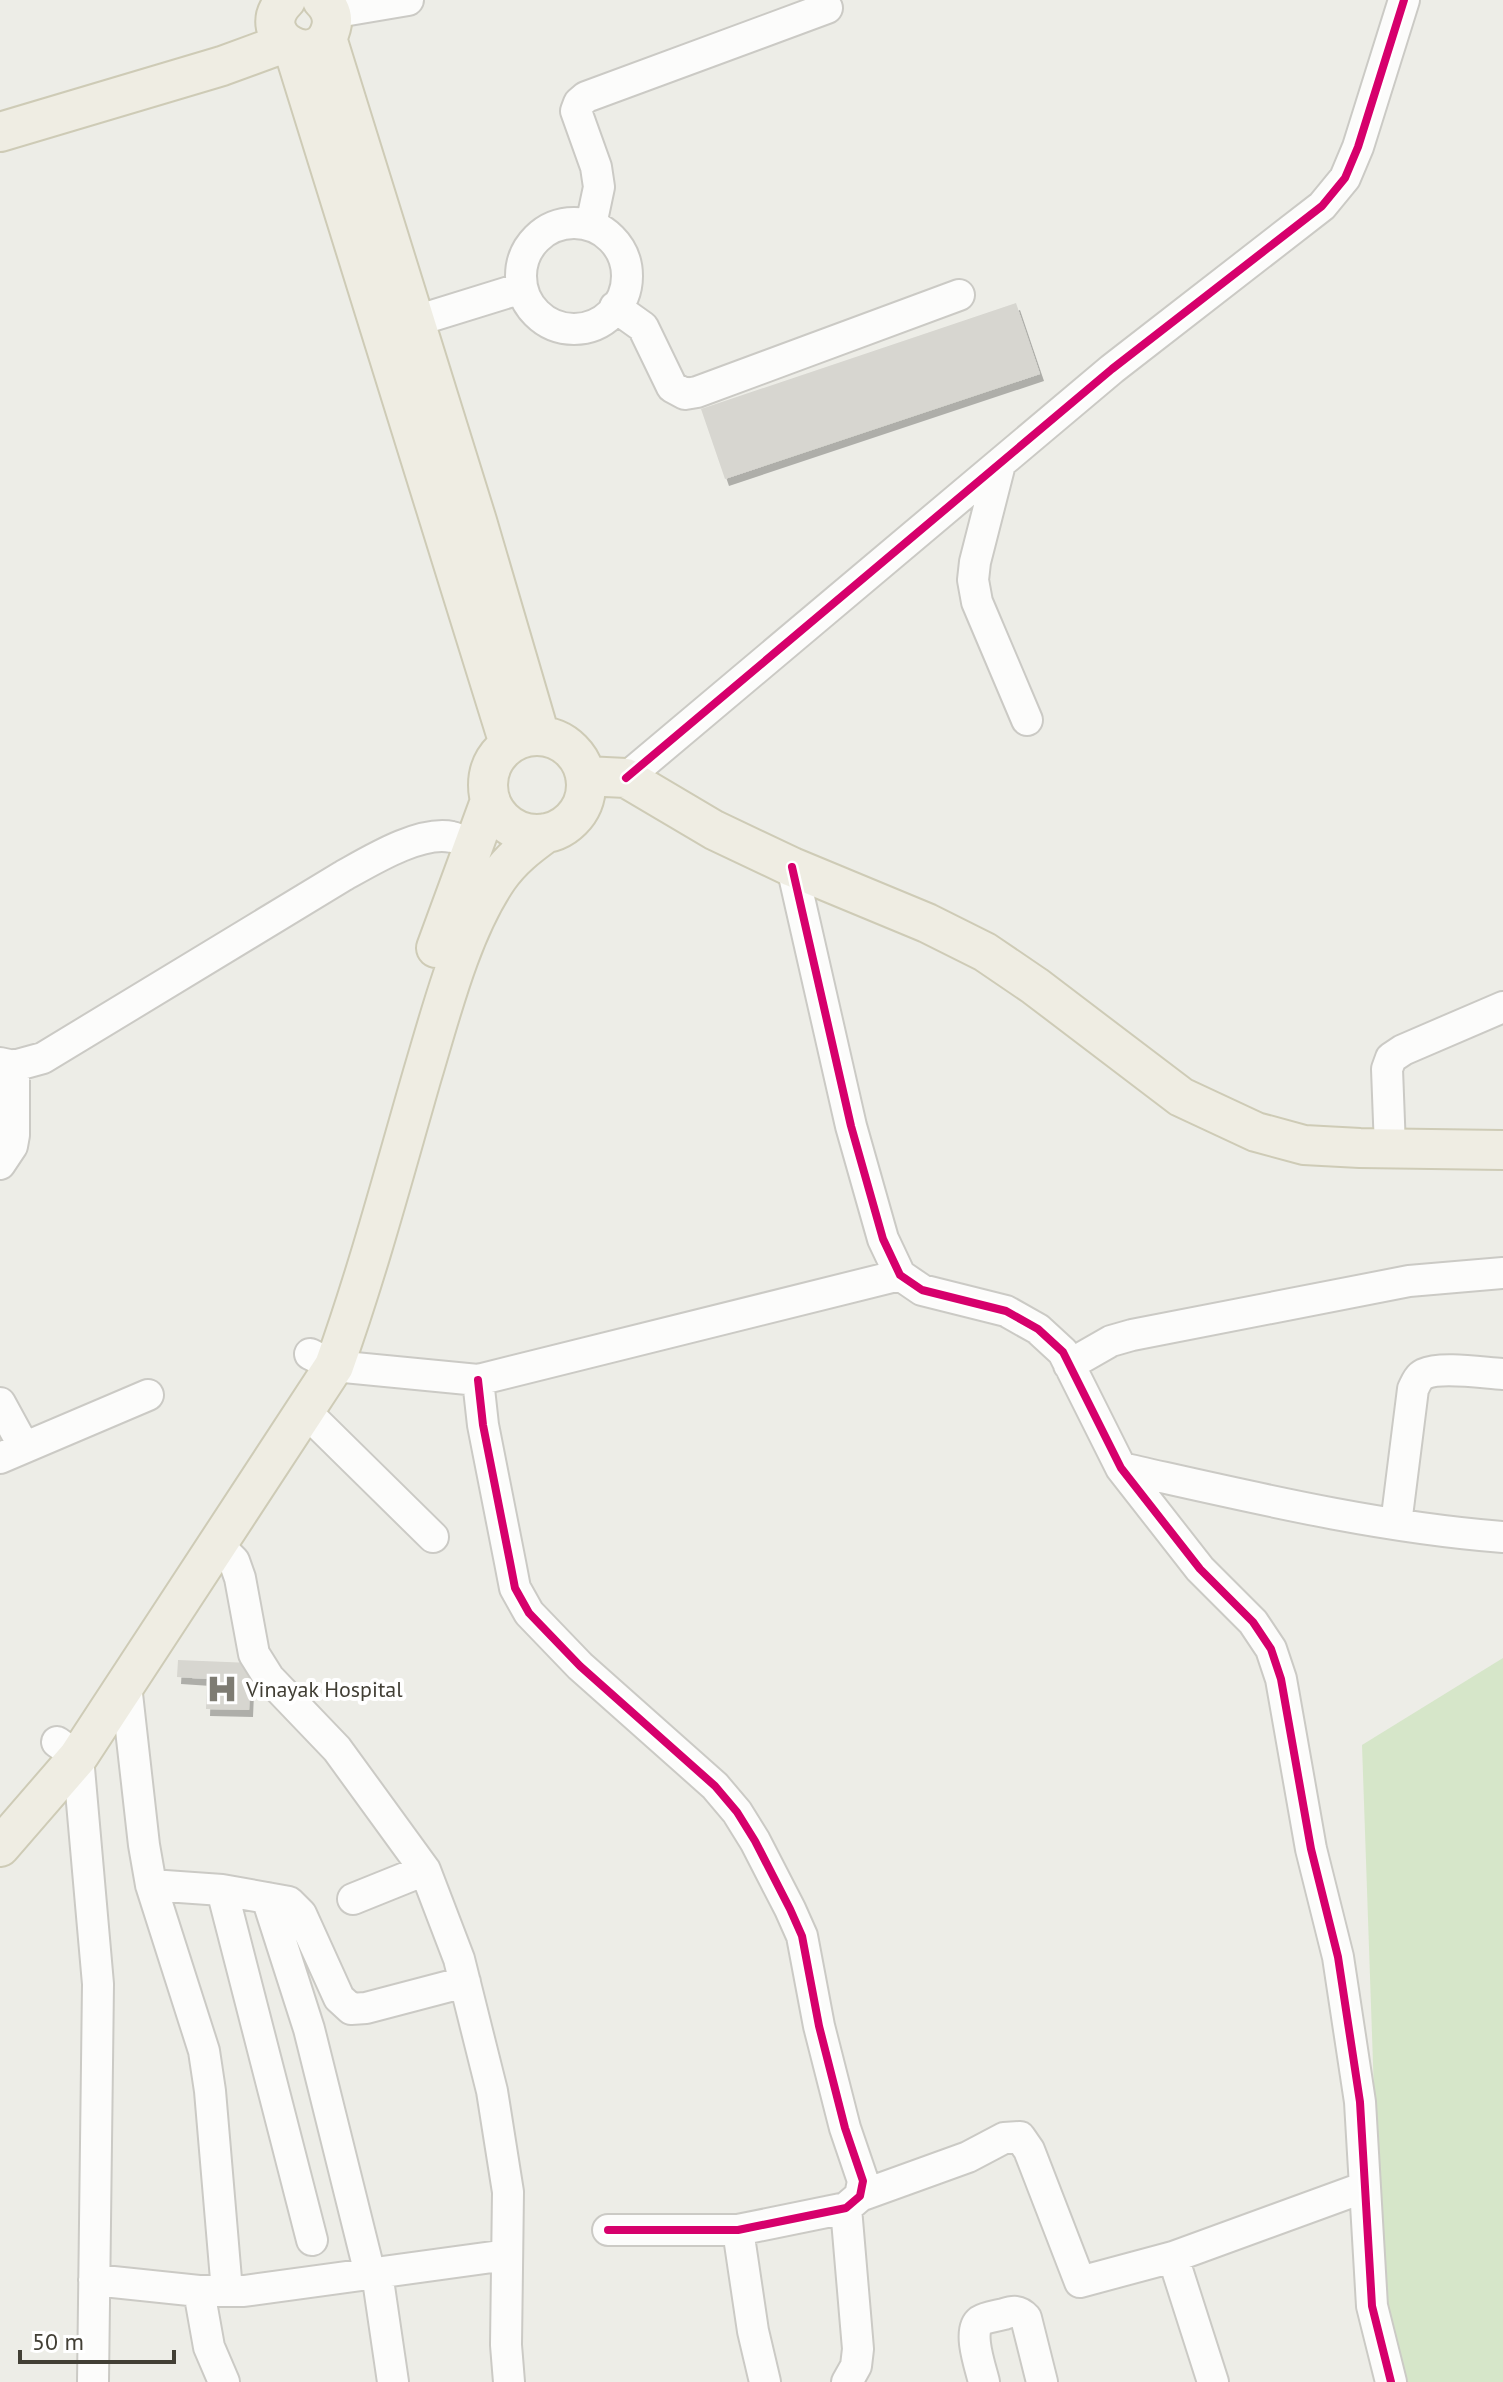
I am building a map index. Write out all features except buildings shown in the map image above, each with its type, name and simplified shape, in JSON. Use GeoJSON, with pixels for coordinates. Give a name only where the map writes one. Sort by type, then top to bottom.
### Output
{"type":"FeatureCollection","features":[{"type":"Feature","properties":{"kind":"main road"},"geometry":{"type":"LineString","coordinates":[[0,109],[297,20]]}},
{"type":"Feature","properties":{"kind":"main road"},"geometry":{"type":"LineString","coordinates":[[0,132],[222,66],[297,20]]}},
{"type":"Feature","properties":{"kind":"main road"},"geometry":{"type":"LineString","coordinates":[[297,20],[397,327],[524,740]]}},
{"type":"Feature","properties":{"kind":"main road"},"geometry":{"type":"LineString","coordinates":[[0,1847],[68,1749],[356,1304],[443,1005],[477,913],[499,877],[523,850],[546,833],[564,826],[578,812],[585,795],[585,776],[580,761],[569,748],[556,739],[524,740],[498,755],[490,769],[490,801],[509,826],[527,833],[546,833]]}},
{"type":"Feature","properties":{"kind":"main road"},"geometry":{"type":"LineString","coordinates":[[585,776],[626,778],[714,830],[792,867],[927,923],[985,952],[1035,986],[1181,1097],[1256,1132],[1304,1145],[1503,1150]]}},
{"type":"Feature","properties":{"kind":"main road"},"geometry":{"type":"LineString","coordinates":[[0,1807],[68,1749],[126,1685],[305,1411],[322,1360],[331,1296],[418,997],[475,849],[490,801]]}},
{"type":"Feature","properties":{"kind":"street"},"geometry":{"type":"LineString","coordinates":[[297,20],[408,0]]}},
{"type":"Feature","properties":{"kind":"street"},"geometry":{"type":"LineString","coordinates":[[626,778],[1112,369],[1322,206],[1345,178],[1358,147],[1404,0]]}},
{"type":"Feature","properties":{"kind":"street"},"geometry":{"type":"LineString","coordinates":[[591,225],[599,187],[596,167],[576,111],[579,103],[586,97],[827,8]]}},
{"type":"Feature","properties":{"kind":"street"},"geometry":{"type":"LineString","coordinates":[[559,224],[591,225],[607,234],[619,248],[626,265],[626,283],[621,300],[609,315],[594,325],[576,329],[558,326],[541,318],[529,305],[522,288],[524,256],[532,242],[544,231],[559,224]]}},
{"type":"Feature","properties":{"kind":"street"},"geometry":{"type":"LineString","coordinates":[[397,327],[522,288]]}},
{"type":"Feature","properties":{"kind":"street"},"geometry":{"type":"LineString","coordinates":[[615,307],[643,327],[672,387],[685,394],[959,295]]}},
{"type":"Feature","properties":{"kind":"street"},"geometry":{"type":"LineString","coordinates":[[1000,464],[973,580],[977,602],[1027,720]]}},
{"type":"Feature","properties":{"kind":"street"},"geometry":{"type":"LineString","coordinates":[[0,1164],[12,1146],[14,1135],[7,1065],[43,1058],[391,850],[428,838],[452,837],[475,849]]}},
{"type":"Feature","properties":{"kind":"street"},"geometry":{"type":"LineString","coordinates":[[792,867],[851,1126],[883,1239],[900,1275],[922,1290],[1006,1311],[1038,1329],[1063,1352],[1121,1468],[1200,1569],[1253,1622],[1271,1649],[1281,1679],[1311,1849],[1338,1957],[1360,2102],[1372,2306],[1391,2382]]}},
{"type":"Feature","properties":{"kind":"street"},"geometry":{"type":"LineString","coordinates":[[1390,1148],[1387,1069],[1391,1058],[1503,1007]]}},
{"type":"Feature","properties":{"kind":"street"},"geometry":{"type":"LineString","coordinates":[[1069,1365],[1111,1341],[1132,1335],[1409,1281],[1503,1273]]}},
{"type":"Feature","properties":{"kind":"street"},"geometry":{"type":"LineString","coordinates":[[322,1360],[478,1380],[900,1275]]}},
{"type":"Feature","properties":{"kind":"street"},"geometry":{"type":"LineString","coordinates":[[1396,1524],[1413,1389],[1417,1379],[1426,1373],[1442,1371],[1503,1374]]}},
{"type":"Feature","properties":{"kind":"street"},"geometry":{"type":"LineString","coordinates":[[478,1380],[483,1425],[515,1588],[529,1613],[580,1666],[715,1786],[737,1812],[755,1841],[802,1936],[819,2026],[845,2128],[863,2181],[853,2202],[858,2349],[856,2366],[847,2382]]}},
{"type":"Feature","properties":{"kind":"street"},"geometry":{"type":"LineString","coordinates":[[0,1403],[12,1452],[148,1395]]}},
{"type":"Feature","properties":{"kind":"street"},"geometry":{"type":"LineString","coordinates":[[305,1411],[433,1537]]}},
{"type":"Feature","properties":{"kind":"street"},"geometry":{"type":"LineString","coordinates":[[1121,1468],[1435,1532],[1503,1537]]}},
{"type":"Feature","properties":{"kind":"street"},"geometry":{"type":"LineString","coordinates":[[217,1549],[234,1561],[254,1654],[269,1678],[337,1749],[425,1870],[459,1959],[492,2091],[508,2192],[506,2345],[509,2382]]}},
{"type":"Feature","properties":{"kind":"street"},"geometry":{"type":"LineString","coordinates":[[126,1685],[151,1885],[204,2051],[210,2091],[213,2291],[209,2347],[224,2382]]}},
{"type":"Feature","properties":{"kind":"street"},"geometry":{"type":"LineString","coordinates":[[68,1749],[98,1984],[93,2382]]}},
{"type":"Feature","properties":{"kind":"street"},"geometry":{"type":"LineString","coordinates":[[353,1899],[425,1870]]}},
{"type":"Feature","properties":{"kind":"street"},"geometry":{"type":"LineString","coordinates":[[151,1885],[222,1890],[289,1902],[297,1907],[339,1998],[351,2009],[366,2008],[465,1982]]}},
{"type":"Feature","properties":{"kind":"street"},"geometry":{"type":"LineString","coordinates":[[222,1890],[312,2240]]}},
{"type":"Feature","properties":{"kind":"street"},"geometry":{"type":"LineString","coordinates":[[267,1898],[309,2029],[374,2273],[393,2382]]}},
{"type":"Feature","properties":{"kind":"street"},"geometry":{"type":"LineString","coordinates":[[608,2230],[738,2230],[853,2202],[968,2157],[1004,2138],[1020,2137],[1029,2150],[1080,2282],[1173,2257],[1365,2187]]}},
{"type":"Feature","properties":{"kind":"street"},"geometry":{"type":"LineString","coordinates":[[738,2230],[753,2331],[765,2382]]}},
{"type":"Feature","properties":{"kind":"street"},"geometry":{"type":"LineString","coordinates":[[94,2280],[244,2291],[507,2255]]}},
{"type":"Feature","properties":{"kind":"street"},"geometry":{"type":"LineString","coordinates":[[1173,2257],[1213,2382]]}},
{"type":"Feature","properties":{"kind":"street"},"geometry":{"type":"LineString","coordinates":[[984,2382],[974,2336],[975,2326],[981,2320],[1013,2311],[1021,2312],[1026,2318],[1042,2382]]}},
{"type":"Feature","properties":{"kind":"green space"},"geometry":{"type":"Polygon","coordinates":[[[1503,1658],[1503,2382],[1384,2382],[1362,1745],[1503,1658]]]}},
{"type":"Feature","properties":{"kind":"cycle path"},"geometry":{"type":"LineString","coordinates":[[626,778],[1112,369],[1322,206],[1345,178],[1358,147],[1404,0]]}},
{"type":"Feature","properties":{"kind":"cycle path"},"geometry":{"type":"LineString","coordinates":[[792,867],[851,1126],[883,1239],[900,1275],[922,1290],[1006,1311],[1038,1329],[1063,1352],[1121,1468],[1200,1569],[1253,1622],[1271,1649],[1281,1679],[1311,1849],[1338,1957],[1360,2102],[1372,2306],[1391,2382]]}},
{"type":"Feature","properties":{"kind":"cycle path"},"geometry":{"type":"LineString","coordinates":[[478,1380],[483,1425],[515,1588],[529,1613],[580,1666],[715,1786],[737,1812],[755,1841],[802,1936],[819,2026],[845,2128],[863,2181],[860,2196],[846,2208],[738,2230],[608,2230]]}},
{"type":"Feature","properties":{"kind":"place","name":"Vinayak Hospital"},"geometry":{"type":"Point","coordinates":[222,1689]}}]}
